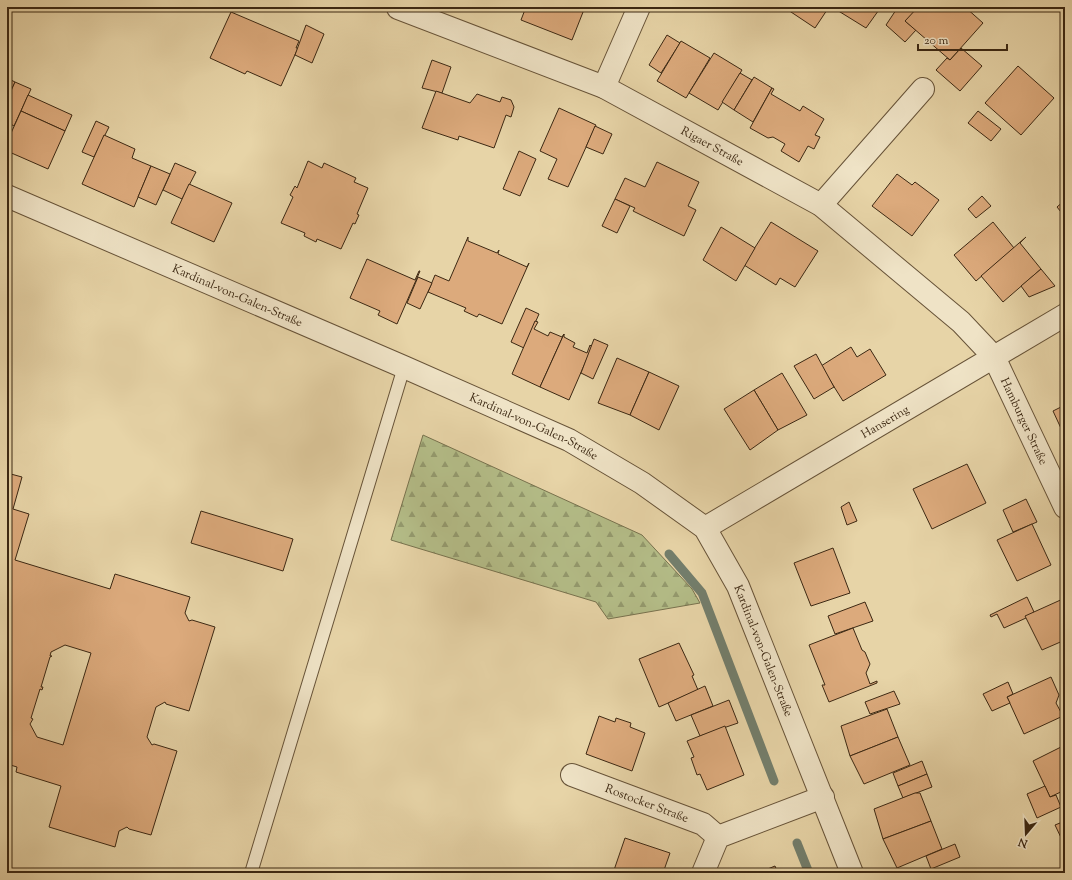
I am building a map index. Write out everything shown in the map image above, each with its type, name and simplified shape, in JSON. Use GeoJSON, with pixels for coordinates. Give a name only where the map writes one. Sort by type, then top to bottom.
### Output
{"type":"FeatureCollection","features":[{"type":"Feature","properties":{"kind":"street"},"geometry":{"type":"LineString","coordinates":[[604,87],[639,7]]}},
{"type":"Feature","properties":{"kind":"street","name":"Rigaer Straße"},"geometry":{"type":"LineString","coordinates":[[397,8],[604,87],[821,206],[961,322],[994,357]]}},
{"type":"Feature","properties":{"kind":"street"},"geometry":{"type":"LineString","coordinates":[[821,206],[923,89]]}},
{"type":"Feature","properties":{"kind":"street","name":"Kardinal-von-Galen-Straße"},"geometry":{"type":"LineString","coordinates":[[7,196],[404,367],[569,440],[642,483],[705,528],[738,586],[852,873]]}},
{"type":"Feature","properties":{"kind":"street","name":"Hansering"},"geometry":{"type":"LineString","coordinates":[[705,528],[1065,315]]}},
{"type":"Feature","properties":{"kind":"street","name":"Hamburger Straße"},"geometry":{"type":"LineString","coordinates":[[994,357],[1065,507]]}},
{"type":"Feature","properties":{"kind":"street","name":"Rostocker Straße"},"geometry":{"type":"LineString","coordinates":[[572,775],[703,824],[718,837]]}},
{"type":"Feature","properties":{"kind":"street"},"geometry":{"type":"LineString","coordinates":[[703,873],[718,837],[823,797]]}},
{"type":"Feature","properties":{"kind":"lane"},"geometry":{"type":"LineString","coordinates":[[251,873],[404,367]]}},
{"type":"Feature","properties":{"kind":"green space"},"geometry":{"type":"Polygon","coordinates":[[[423,435],[642,535],[692,589],[700,603],[608,619],[596,602],[391,540],[423,435]]]}},
{"type":"Feature","properties":{"kind":"building"},"geometry":{"type":"Polygon","coordinates":[[[526,7],[585,7],[572,40],[521,20],[526,7]]]}},
{"type":"Feature","properties":{"kind":"building"},"geometry":{"type":"Polygon","coordinates":[[[789,7],[829,7],[815,28],[788,10],[789,7]]]}},
{"type":"Feature","properties":{"kind":"building"},"geometry":{"type":"Polygon","coordinates":[[[832,7],[881,7],[866,28],[832,7]]]}},
{"type":"Feature","properties":{"kind":"building"},"geometry":{"type":"Polygon","coordinates":[[[898,7],[913,7],[916,10],[905,21],[916,30],[905,42],[886,25],[898,7]]]}},
{"type":"Feature","properties":{"kind":"building"},"geometry":{"type":"Polygon","coordinates":[[[918,7],[965,7],[983,23],[950,60],[905,21],[918,7]]]}},
{"type":"Feature","properties":{"kind":"building"},"geometry":{"type":"Polygon","coordinates":[[[231,12],[299,41],[296,48],[298,48],[281,86],[247,71],[245,74],[210,58],[231,12]]]}},
{"type":"Feature","properties":{"kind":"building"},"geometry":{"type":"Polygon","coordinates":[[[306,25],[324,34],[312,63],[295,55],[306,25]]]}},
{"type":"Feature","properties":{"kind":"building"},"geometry":{"type":"Polygon","coordinates":[[[667,35],[680,43],[661,73],[649,65],[667,35]]]}},
{"type":"Feature","properties":{"kind":"building"},"geometry":{"type":"Polygon","coordinates":[[[681,41],[710,58],[686,98],[657,81],[681,41]]]}},
{"type":"Feature","properties":{"kind":"building"},"geometry":{"type":"Polygon","coordinates":[[[961,48],[982,66],[960,91],[936,70],[947,58],[950,60],[961,48]]]}},
{"type":"Feature","properties":{"kind":"building"},"geometry":{"type":"Polygon","coordinates":[[[714,53],[742,70],[718,110],[689,93],[714,53]]]}},
{"type":"Feature","properties":{"kind":"building"},"geometry":{"type":"Polygon","coordinates":[[[432,60],[451,67],[442,93],[422,88],[432,60]]]}},
{"type":"Feature","properties":{"kind":"building"},"geometry":{"type":"Polygon","coordinates":[[[1018,66],[1054,98],[1021,135],[985,103],[1018,66]]]}},
{"type":"Feature","properties":{"kind":"building"},"geometry":{"type":"Polygon","coordinates":[[[740,73],[752,80],[734,110],[722,102],[740,73]]]}},
{"type":"Feature","properties":{"kind":"building"},"geometry":{"type":"Polygon","coordinates":[[[754,77],[772,88],[753,122],[734,110],[754,77]]]}},
{"type":"Feature","properties":{"kind":"building"},"geometry":{"type":"Polygon","coordinates":[[[7,78],[15,82],[7,100],[7,78]]]}},
{"type":"Feature","properties":{"kind":"building"},"geometry":{"type":"Polygon","coordinates":[[[15,82],[31,89],[14,126],[7,122],[7,100],[15,82]]]}},
{"type":"Feature","properties":{"kind":"building"},"geometry":{"type":"Polygon","coordinates":[[[772,88],[774,89],[771,94],[800,111],[803,106],[824,119],[815,135],[820,137],[814,149],[808,146],[799,162],[781,151],[785,144],[773,137],[768,138],[750,128],[772,88]]]}},
{"type":"Feature","properties":{"kind":"building"},"geometry":{"type":"Polygon","coordinates":[[[436,91],[470,103],[477,94],[500,102],[502,97],[511,100],[514,107],[511,117],[506,115],[494,148],[459,136],[458,140],[422,128],[436,91]]]}},
{"type":"Feature","properties":{"kind":"building"},"geometry":{"type":"Polygon","coordinates":[[[28,95],[72,115],[65,131],[21,111],[28,95]]]}},
{"type":"Feature","properties":{"kind":"building"},"geometry":{"type":"Polygon","coordinates":[[[559,108],[596,125],[568,187],[548,179],[557,159],[540,151],[559,108]]]}},
{"type":"Feature","properties":{"kind":"building"},"geometry":{"type":"Polygon","coordinates":[[[21,111],[65,131],[48,169],[7,151],[7,142],[21,111]]]}},
{"type":"Feature","properties":{"kind":"building"},"geometry":{"type":"Polygon","coordinates":[[[978,111],[1001,129],[991,141],[968,123],[978,111]]]}},
{"type":"Feature","properties":{"kind":"building"},"geometry":{"type":"Polygon","coordinates":[[[96,121],[109,127],[94,157],[82,152],[96,121]]]}},
{"type":"Feature","properties":{"kind":"building"},"geometry":{"type":"Polygon","coordinates":[[[595,126],[612,134],[603,154],[586,147],[595,126]]]}},
{"type":"Feature","properties":{"kind":"building"},"geometry":{"type":"Polygon","coordinates":[[[104,135],[135,149],[132,158],[151,166],[134,207],[82,184],[104,135]]]}},
{"type":"Feature","properties":{"kind":"building"},"geometry":{"type":"Polygon","coordinates":[[[519,151],[536,159],[520,196],[503,189],[519,151]]]}},
{"type":"Feature","properties":{"kind":"building"},"geometry":{"type":"Polygon","coordinates":[[[308,161],[322,168],[324,163],[356,178],[354,182],[368,188],[357,214],[359,215],[355,224],[353,223],[341,249],[317,239],[316,242],[304,236],[305,233],[281,223],[293,197],[290,195],[295,186],[297,188],[308,161]]]}},
{"type":"Feature","properties":{"kind":"building"},"geometry":{"type":"Polygon","coordinates":[[[657,162],[699,182],[688,206],[696,210],[684,236],[633,211],[635,208],[615,199],[625,178],[645,187],[657,162]]]}},
{"type":"Feature","properties":{"kind":"building"},"geometry":{"type":"Polygon","coordinates":[[[175,163],[196,172],[182,199],[163,190],[175,163]]]}},
{"type":"Feature","properties":{"kind":"building"},"geometry":{"type":"Polygon","coordinates":[[[151,166],[170,174],[156,205],[138,197],[151,166]]]}},
{"type":"Feature","properties":{"kind":"building"},"geometry":{"type":"Polygon","coordinates":[[[897,174],[912,185],[915,182],[939,200],[912,236],[872,206],[897,174]]]}},
{"type":"Feature","properties":{"kind":"building"},"geometry":{"type":"Polygon","coordinates":[[[189,184],[232,203],[214,242],[171,223],[189,184]]]}},
{"type":"Feature","properties":{"kind":"building"},"geometry":{"type":"Polygon","coordinates":[[[982,196],[991,206],[976,218],[968,209],[982,196]]]}},
{"type":"Feature","properties":{"kind":"building"},"geometry":{"type":"Polygon","coordinates":[[[615,199],[630,206],[617,233],[602,226],[615,199]]]}},
{"type":"Feature","properties":{"kind":"building"},"geometry":{"type":"Polygon","coordinates":[[[1065,200],[1065,217],[1057,207],[1065,200]]]}},
{"type":"Feature","properties":{"kind":"building"},"geometry":{"type":"Polygon","coordinates":[[[771,222],[818,251],[795,287],[780,278],[776,285],[744,265],[771,222]]]}},
{"type":"Feature","properties":{"kind":"building"},"geometry":{"type":"Polygon","coordinates":[[[993,222],[1014,248],[976,281],[954,255],[993,222]]]}},
{"type":"Feature","properties":{"kind":"building"},"geometry":{"type":"Polygon","coordinates":[[[721,227],[755,248],[736,281],[703,260],[721,227]]]}},
{"type":"Feature","properties":{"kind":"building"},"geometry":{"type":"Polygon","coordinates":[[[468,237],[468,241],[497,253],[499,250],[498,254],[527,267],[529,263],[502,324],[479,314],[477,317],[464,311],[466,308],[428,292],[435,275],[449,281],[468,237]]]}},
{"type":"Feature","properties":{"kind":"building"},"geometry":{"type":"Polygon","coordinates":[[[1026,237],[1020,243],[1041,269],[1003,302],[981,276],[1026,237]]]}},
{"type":"Feature","properties":{"kind":"building"},"geometry":{"type":"Polygon","coordinates":[[[367,259],[415,280],[420,271],[397,324],[378,315],[380,311],[350,298],[367,259]]]}},
{"type":"Feature","properties":{"kind":"building"},"geometry":{"type":"Polygon","coordinates":[[[1041,269],[1055,286],[1029,297],[1021,286],[1041,269]]]}},
{"type":"Feature","properties":{"kind":"building"},"geometry":{"type":"Polygon","coordinates":[[[418,277],[432,283],[420,309],[407,303],[418,277]]]}},
{"type":"Feature","properties":{"kind":"building"},"geometry":{"type":"Polygon","coordinates":[[[526,308],[539,314],[524,348],[511,342],[526,308]]]}},
{"type":"Feature","properties":{"kind":"building"},"geometry":{"type":"Polygon","coordinates":[[[535,321],[538,322],[534,329],[548,336],[550,332],[562,337],[564,334],[540,387],[512,374],[535,321]]]}},
{"type":"Feature","properties":{"kind":"building"},"geometry":{"type":"Polygon","coordinates":[[[564,334],[564,337],[575,343],[573,347],[587,353],[590,345],[592,347],[569,400],[540,387],[564,334]]]}},
{"type":"Feature","properties":{"kind":"building"},"geometry":{"type":"Polygon","coordinates":[[[594,339],[608,345],[593,379],[581,373],[594,339]]]}},
{"type":"Feature","properties":{"kind":"building"},"geometry":{"type":"Polygon","coordinates":[[[851,347],[857,357],[870,349],[886,375],[843,401],[821,366],[851,347]]]}},
{"type":"Feature","properties":{"kind":"building"},"geometry":{"type":"Polygon","coordinates":[[[816,354],[834,387],[814,399],[794,366],[816,354]]]}},
{"type":"Feature","properties":{"kind":"building"},"geometry":{"type":"Polygon","coordinates":[[[617,358],[649,372],[630,415],[598,403],[617,358]]]}},
{"type":"Feature","properties":{"kind":"building"},"geometry":{"type":"Polygon","coordinates":[[[649,372],[679,386],[659,430],[630,415],[649,372]]]}},
{"type":"Feature","properties":{"kind":"building"},"geometry":{"type":"Polygon","coordinates":[[[782,373],[807,415],[778,430],[754,390],[782,373]]]}},
{"type":"Feature","properties":{"kind":"building"},"geometry":{"type":"Polygon","coordinates":[[[754,390],[778,430],[750,450],[724,409],[754,390]]]}},
{"type":"Feature","properties":{"kind":"building"},"geometry":{"type":"Polygon","coordinates":[[[1065,405],[1065,437],[1053,411],[1065,405]]]}},
{"type":"Feature","properties":{"kind":"building"},"geometry":{"type":"Polygon","coordinates":[[[967,464],[986,503],[932,529],[913,489],[967,464]]]}},
{"type":"Feature","properties":{"kind":"building"},"geometry":{"type":"Polygon","coordinates":[[[7,473],[22,477],[13,509],[29,514],[15,560],[110,589],[115,574],[190,597],[185,613],[189,621],[192,620],[215,627],[189,711],[166,704],[165,702],[156,707],[147,737],[152,745],[154,744],[177,751],[151,835],[129,829],[127,827],[119,831],[115,847],[49,827],[61,786],[16,772],[17,767],[7,764],[7,473]],[[65,645],[51,652],[50,656],[52,656],[50,657],[41,687],[43,687],[42,690],[40,689],[31,718],[33,719],[30,724],[37,737],[63,745],[91,653],[65,645]]]}},
{"type":"Feature","properties":{"kind":"building"},"geometry":{"type":"Polygon","coordinates":[[[1026,499],[1037,522],[1013,532],[1003,510],[1026,499]]]}},
{"type":"Feature","properties":{"kind":"building"},"geometry":{"type":"Polygon","coordinates":[[[849,502],[857,521],[847,525],[841,507],[849,502]]]}},
{"type":"Feature","properties":{"kind":"building"},"geometry":{"type":"Polygon","coordinates":[[[201,511],[293,539],[283,571],[191,543],[201,511]]]}},
{"type":"Feature","properties":{"kind":"building"},"geometry":{"type":"Polygon","coordinates":[[[1032,524],[1051,565],[1017,581],[997,540],[1032,524]]]}},
{"type":"Feature","properties":{"kind":"building"},"geometry":{"type":"Polygon","coordinates":[[[833,548],[850,593],[811,606],[794,563],[833,548]]]}},
{"type":"Feature","properties":{"kind":"building"},"geometry":{"type":"Polygon","coordinates":[[[1027,597],[1034,612],[1026,618],[1004,628],[997,614],[991,617],[990,615],[1027,597]]]}},
{"type":"Feature","properties":{"kind":"building"},"geometry":{"type":"Polygon","coordinates":[[[1065,598],[1065,640],[1042,650],[1025,616],[1065,598]]]}},
{"type":"Feature","properties":{"kind":"building"},"geometry":{"type":"Polygon","coordinates":[[[865,602],[873,621],[835,634],[828,616],[865,602]]]}},
{"type":"Feature","properties":{"kind":"building"},"geometry":{"type":"Polygon","coordinates":[[[853,628],[862,650],[865,652],[870,664],[866,673],[870,684],[877,681],[877,683],[829,702],[822,685],[825,685],[809,645],[853,628]]]}},
{"type":"Feature","properties":{"kind":"building"},"geometry":{"type":"Polygon","coordinates":[[[679,643],[694,675],[692,676],[698,690],[659,707],[639,659],[679,643]]]}},
{"type":"Feature","properties":{"kind":"building"},"geometry":{"type":"Polygon","coordinates":[[[1051,677],[1059,695],[1056,703],[1063,716],[1024,734],[1007,697],[1051,677]]]}},
{"type":"Feature","properties":{"kind":"building"},"geometry":{"type":"Polygon","coordinates":[[[1008,682],[1013,694],[1007,697],[1010,703],[992,711],[983,694],[1008,682]]]}},
{"type":"Feature","properties":{"kind":"building"},"geometry":{"type":"Polygon","coordinates":[[[705,686],[713,706],[676,721],[668,703],[705,686]]]}},
{"type":"Feature","properties":{"kind":"building"},"geometry":{"type":"Polygon","coordinates":[[[894,691],[900,704],[870,714],[865,702],[894,691]]]}},
{"type":"Feature","properties":{"kind":"building"},"geometry":{"type":"Polygon","coordinates":[[[729,700],[738,723],[700,736],[691,715],[729,700]]]}},
{"type":"Feature","properties":{"kind":"building"},"geometry":{"type":"Polygon","coordinates":[[[887,709],[898,737],[850,756],[841,726],[887,709]]]}},
{"type":"Feature","properties":{"kind":"building"},"geometry":{"type":"Polygon","coordinates":[[[599,716],[615,722],[616,718],[631,723],[630,727],[645,733],[632,771],[586,754],[599,716]]]}},
{"type":"Feature","properties":{"kind":"building"},"geometry":{"type":"Polygon","coordinates":[[[725,726],[744,775],[707,790],[700,774],[697,775],[691,758],[694,757],[687,741],[725,726]]]}},
{"type":"Feature","properties":{"kind":"building"},"geometry":{"type":"Polygon","coordinates":[[[898,737],[910,765],[864,784],[850,756],[898,737]]]}},
{"type":"Feature","properties":{"kind":"building"},"geometry":{"type":"Polygon","coordinates":[[[1063,746],[1065,750],[1065,790],[1050,797],[1033,761],[1063,746]]]}},
{"type":"Feature","properties":{"kind":"building"},"geometry":{"type":"Polygon","coordinates":[[[922,761],[927,774],[898,786],[893,773],[922,761]]]}},
{"type":"Feature","properties":{"kind":"building"},"geometry":{"type":"Polygon","coordinates":[[[927,774],[932,787],[903,798],[898,786],[927,774]]]}},
{"type":"Feature","properties":{"kind":"building"},"geometry":{"type":"Polygon","coordinates":[[[1045,786],[1050,797],[1056,795],[1061,807],[1037,818],[1027,794],[1045,786]]]}},
{"type":"Feature","properties":{"kind":"building"},"geometry":{"type":"Polygon","coordinates":[[[915,793],[920,793],[931,821],[883,839],[874,809],[915,793]]]}},
{"type":"Feature","properties":{"kind":"building"},"geometry":{"type":"Polygon","coordinates":[[[931,821],[942,849],[897,868],[883,839],[931,821]]]}},
{"type":"Feature","properties":{"kind":"building"},"geometry":{"type":"Polygon","coordinates":[[[1065,821],[1065,846],[1055,825],[1065,821]]]}},
{"type":"Feature","properties":{"kind":"building"},"geometry":{"type":"Polygon","coordinates":[[[625,838],[670,853],[663,873],[613,873],[625,838]]]}},
{"type":"Feature","properties":{"kind":"building"},"geometry":{"type":"Polygon","coordinates":[[[955,844],[960,857],[931,869],[926,856],[955,844]]]}},
{"type":"Feature","properties":{"kind":"building"},"geometry":{"type":"Polygon","coordinates":[[[775,866],[778,873],[758,873],[775,866]]]}},
{"type":"Feature","properties":{"kind":"waterway"},"geometry":{"type":"LineString","coordinates":[[669,554],[702,593],[774,781]]}},
{"type":"Feature","properties":{"kind":"waterway"},"geometry":{"type":"LineString","coordinates":[[797,843],[809,873]]}}]}
